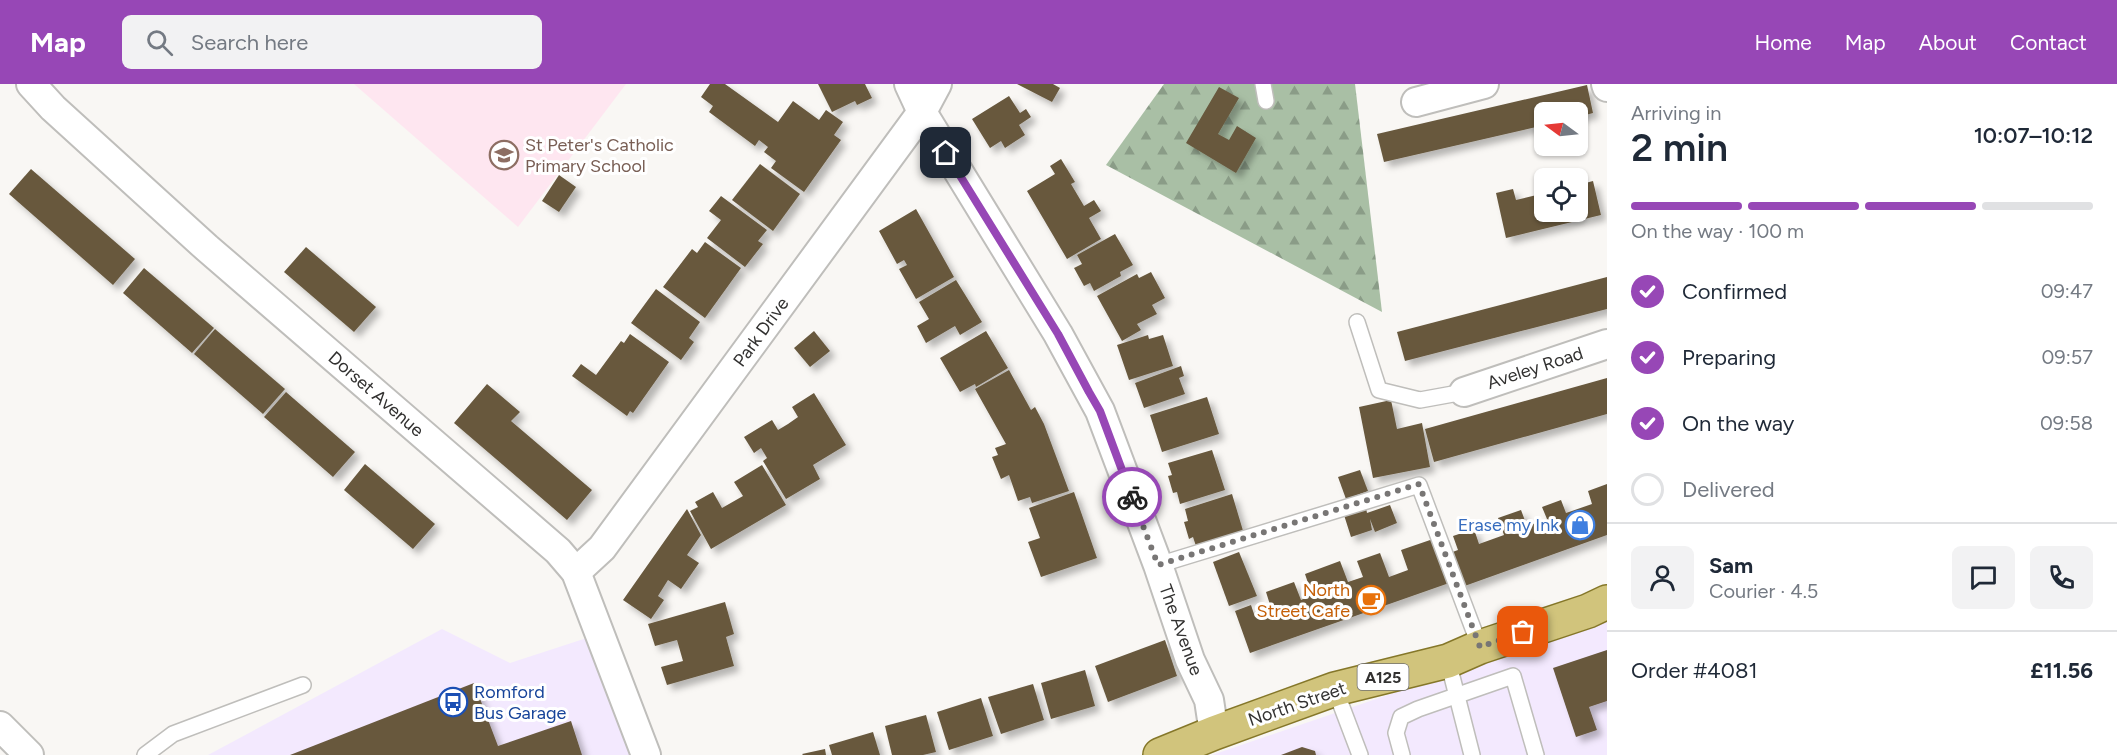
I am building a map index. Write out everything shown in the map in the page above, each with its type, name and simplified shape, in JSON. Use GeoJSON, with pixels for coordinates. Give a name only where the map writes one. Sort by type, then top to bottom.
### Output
{"type":"FeatureCollection","features":[{"type":"Feature","properties":{"kind":"main road","name":"North Street"},"geometry":{"type":"LineString","coordinates":[[1160,755],[1335,689],[1448,661],[1480,647],[1607,602]]}},
{"type":"Feature","properties":{"kind":"street","name":"Dorset Avenue"},"geometry":{"type":"LineString","coordinates":[[31,84],[53,108],[207,248],[558,551],[576,573],[646,755]]}},
{"type":"Feature","properties":{"kind":"street","name":"The Avenue"},"geometry":{"type":"LineString","coordinates":[[909,84],[922,112],[1058,334],[1100,411],[1158,565],[1190,660],[1209,700],[1214,733]]}},
{"type":"Feature","properties":{"kind":"street","name":"Park Drive"},"geometry":{"type":"LineString","coordinates":[[576,573],[602,548],[922,112],[937,84]]}},
{"type":"Feature","properties":{"kind":"street"},"geometry":{"type":"LineString","coordinates":[[1416,102],[1484,84]]}},
{"type":"Feature","properties":{"kind":"street","name":"Aveley Road"},"geometry":{"type":"LineString","coordinates":[[1464,392],[1607,344]]}},
{"type":"Feature","properties":{"kind":"street"},"geometry":{"type":"LineString","coordinates":[[0,726],[29,755]]}},
{"type":"Feature","properties":{"kind":"lane"},"geometry":{"type":"LineString","coordinates":[[1263,84],[1266,101]]}},
{"type":"Feature","properties":{"kind":"lane"},"geometry":{"type":"LineString","coordinates":[[1357,322],[1378,390],[1420,400],[1464,392]]}},
{"type":"Feature","properties":{"kind":"lane"},"geometry":{"type":"LineString","coordinates":[[1158,565],[1419,484],[1480,647]]}},
{"type":"Feature","properties":{"kind":"lane"},"geometry":{"type":"LineString","coordinates":[[1448,661],[1472,755]]}},
{"type":"Feature","properties":{"kind":"lane"},"geometry":{"type":"LineString","coordinates":[[1402,755],[1396,733],[1401,717],[1513,676],[1536,755]]}},
{"type":"Feature","properties":{"kind":"lane"},"geometry":{"type":"LineString","coordinates":[[145,755],[173,734],[303,685]]}},
{"type":"Feature","properties":{"kind":"lane"},"geometry":{"type":"LineString","coordinates":[[1335,689],[1360,755]]}},
{"type":"Feature","properties":{"kind":"shaded area","name":"St Peter's Catholic Primary School"},"geometry":{"type":"Polygon","coordinates":[[[354,84],[626,84],[518,227],[354,84]]]}},
{"type":"Feature","properties":{"kind":"shaded area"},"geometry":{"type":"Polygon","coordinates":[[[1607,620],[1607,755],[1212,755],[1607,620]]]}},
{"type":"Feature","properties":{"kind":"shaded area"},"geometry":{"type":"Polygon","coordinates":[[[442,629],[510,663],[596,635],[637,755],[208,755],[442,629]]]}},
{"type":"Feature","properties":{"kind":"green space"},"geometry":{"type":"Polygon","coordinates":[[[1164,84],[1355,84],[1382,312],[1106,165],[1164,84]]]}},
{"type":"Feature","properties":{"kind":"building"},"geometry":{"type":"Polygon","coordinates":[[[710,84],[725,84],[778,122],[793,101],[819,120],[826,110],[843,122],[834,135],[841,140],[804,192],[771,168],[776,161],[764,152],[768,147],[759,140],[755,146],[709,112],[713,106],[701,97],[710,84]]]}},
{"type":"Feature","properties":{"kind":"building"},"geometry":{"type":"Polygon","coordinates":[[[818,84],[865,84],[872,98],[857,105],[855,101],[832,112],[818,84]]]}},
{"type":"Feature","properties":{"kind":"building"},"geometry":{"type":"Polygon","coordinates":[[[1017,84],[1053,84],[1060,88],[1052,102],[1017,84]]]}},
{"type":"Feature","properties":{"kind":"building"},"geometry":{"type":"Polygon","coordinates":[[[1587,85],[1593,113],[1588,114],[1588,102],[1534,102],[1534,128],[1384,162],[1377,134],[1587,85]]]}},
{"type":"Feature","properties":{"kind":"building"},"geometry":{"type":"Polygon","coordinates":[[[1219,87],[1239,98],[1218,134],[1229,140],[1237,126],[1256,138],[1236,173],[1186,143],[1219,87]]]}},
{"type":"Feature","properties":{"kind":"building"},"geometry":{"type":"Polygon","coordinates":[[[1009,96],[1020,113],[1026,109],[1031,117],[1019,125],[1025,135],[1005,148],[1001,141],[990,148],[972,119],[1009,96]]]}},
{"type":"Feature","properties":{"kind":"building"},"geometry":{"type":"Polygon","coordinates":[[[1061,159],[1075,182],[1071,184],[1084,206],[1094,200],[1101,211],[1089,218],[1101,239],[1067,259],[1027,191],[1055,174],[1050,166],[1061,159]]]}},
{"type":"Feature","properties":{"kind":"building"},"geometry":{"type":"Polygon","coordinates":[[[760,164],[800,194],[773,231],[732,200],[760,164]]]}},
{"type":"Feature","properties":{"kind":"building"},"geometry":{"type":"Polygon","coordinates":[[[31,169],[135,259],[113,285],[9,194],[31,169]]]}},
{"type":"Feature","properties":{"kind":"building"},"geometry":{"type":"Polygon","coordinates":[[[559,175],[576,187],[559,212],[542,201],[559,175]]]}},
{"type":"Feature","properties":{"kind":"building"},"geometry":{"type":"Polygon","coordinates":[[[1593,181],[1601,215],[1588,218],[1588,182],[1593,181]]]}},
{"type":"Feature","properties":{"kind":"building"},"geometry":{"type":"Polygon","coordinates":[[[1513,189],[1516,200],[1534,196],[1534,222],[1572,222],[1506,238],[1496,193],[1513,189]]]}},
{"type":"Feature","properties":{"kind":"building"},"geometry":{"type":"Polygon","coordinates":[[[721,196],[767,230],[758,241],[763,244],[745,267],[707,238],[721,220],[709,211],[721,196]]]}},
{"type":"Feature","properties":{"kind":"building"},"geometry":{"type":"Polygon","coordinates":[[[916,209],[954,277],[916,299],[899,269],[907,265],[904,260],[897,264],[879,231],[916,209]]]}},
{"type":"Feature","properties":{"kind":"building"},"geometry":{"type":"Polygon","coordinates":[[[1115,234],[1133,265],[1120,272],[1121,276],[1094,291],[1090,283],[1084,286],[1074,268],[1082,264],[1077,255],[1115,234]]]}},
{"type":"Feature","properties":{"kind":"building"},"geometry":{"type":"Polygon","coordinates":[[[705,242],[741,268],[705,318],[663,287],[692,249],[697,253],[705,242]]]}},
{"type":"Feature","properties":{"kind":"building"},"geometry":{"type":"Polygon","coordinates":[[[306,247],[376,307],[354,332],[284,272],[306,247]]]}},
{"type":"Feature","properties":{"kind":"building"},"geometry":{"type":"Polygon","coordinates":[[[144,268],[214,328],[192,353],[123,293],[144,268]]]}},
{"type":"Feature","properties":{"kind":"building"},"geometry":{"type":"Polygon","coordinates":[[[1151,272],[1165,298],[1152,305],[1157,314],[1137,324],[1141,330],[1122,341],[1097,296],[1137,274],[1139,278],[1151,272]]]}},
{"type":"Feature","properties":{"kind":"building"},"geometry":{"type":"Polygon","coordinates":[[[1607,277],[1607,309],[1405,361],[1397,332],[1607,277]]]}},
{"type":"Feature","properties":{"kind":"building"},"geometry":{"type":"Polygon","coordinates":[[[956,280],[982,322],[960,335],[955,326],[926,343],[917,326],[929,319],[919,302],[956,280]]]}},
{"type":"Feature","properties":{"kind":"building"},"geometry":{"type":"Polygon","coordinates":[[[656,289],[700,322],[689,338],[694,342],[681,360],[631,323],[656,289]]]}},
{"type":"Feature","properties":{"kind":"building"},"geometry":{"type":"Polygon","coordinates":[[[215,329],[285,389],[263,414],[194,354],[215,329]]]}},
{"type":"Feature","properties":{"kind":"building"},"geometry":{"type":"Polygon","coordinates":[[[814,331],[830,351],[810,367],[794,348],[814,331]]]}},
{"type":"Feature","properties":{"kind":"building"},"geometry":{"type":"Polygon","coordinates":[[[986,331],[1008,368],[976,387],[975,384],[960,392],[940,358],[986,331]]]}},
{"type":"Feature","properties":{"kind":"building"},"geometry":{"type":"Polygon","coordinates":[[[630,334],[669,362],[633,413],[630,411],[627,416],[572,376],[581,364],[596,375],[621,341],[624,343],[630,334]]]}},
{"type":"Feature","properties":{"kind":"building"},"geometry":{"type":"Polygon","coordinates":[[[1148,335],[1149,339],[1163,335],[1173,366],[1129,380],[1117,345],[1148,335]]]}},
{"type":"Feature","properties":{"kind":"building"},"geometry":{"type":"Polygon","coordinates":[[[1181,366],[1184,376],[1179,378],[1185,394],[1144,408],[1135,383],[1181,366]]]}},
{"type":"Feature","properties":{"kind":"building"},"geometry":{"type":"Polygon","coordinates":[[[1009,370],[1031,410],[1035,407],[1044,424],[1069,491],[1032,503],[1030,497],[1018,501],[1009,475],[1001,479],[992,457],[998,455],[995,448],[1006,444],[975,389],[1009,370]]]}},
{"type":"Feature","properties":{"kind":"building"},"geometry":{"type":"Polygon","coordinates":[[[1607,378],[1607,414],[1434,462],[1425,429],[1607,378]]]}},
{"type":"Feature","properties":{"kind":"building"},"geometry":{"type":"Polygon","coordinates":[[[487,384],[520,412],[511,421],[592,490],[567,520],[454,423],[487,384]]]}},
{"type":"Feature","properties":{"kind":"building"},"geometry":{"type":"Polygon","coordinates":[[[286,392],[355,452],[333,477],[264,417],[286,392]]]}},
{"type":"Feature","properties":{"kind":"building"},"geometry":{"type":"Polygon","coordinates":[[[814,393],[846,445],[813,465],[820,479],[786,499],[763,461],[767,458],[761,448],[754,453],[744,437],[772,420],[778,430],[788,424],[798,417],[792,407],[814,393]]]}},
{"type":"Feature","properties":{"kind":"building"},"geometry":{"type":"Polygon","coordinates":[[[1207,397],[1219,434],[1162,452],[1150,415],[1207,397]]]}},
{"type":"Feature","properties":{"kind":"building"},"geometry":{"type":"Polygon","coordinates":[[[1391,400],[1397,429],[1422,423],[1430,467],[1373,478],[1359,407],[1391,400]]]}},
{"type":"Feature","properties":{"kind":"building"},"geometry":{"type":"Polygon","coordinates":[[[1212,450],[1225,490],[1180,504],[1177,492],[1173,493],[1168,476],[1172,475],[1168,463],[1212,450]]]}},
{"type":"Feature","properties":{"kind":"building"},"geometry":{"type":"Polygon","coordinates":[[[365,464],[435,524],[413,549],[344,490],[365,464]]]}},
{"type":"Feature","properties":{"kind":"building"},"geometry":{"type":"Polygon","coordinates":[[[762,465],[786,505],[711,549],[690,511],[698,507],[695,502],[713,492],[722,508],[743,496],[734,482],[762,465]]]}},
{"type":"Feature","properties":{"kind":"building"},"geometry":{"type":"Polygon","coordinates":[[[1360,470],[1368,491],[1346,499],[1338,477],[1360,470]]]}},
{"type":"Feature","properties":{"kind":"building"},"geometry":{"type":"Polygon","coordinates":[[[1607,484],[1607,535],[1459,588],[1447,554],[1458,550],[1453,536],[1474,529],[1479,544],[1504,535],[1498,518],[1521,510],[1527,526],[1547,519],[1542,507],[1561,500],[1566,513],[1592,504],[1588,491],[1607,484]]]}},
{"type":"Feature","properties":{"kind":"building"},"geometry":{"type":"Polygon","coordinates":[[[1074,492],[1097,558],[1041,577],[1028,542],[1040,538],[1029,508],[1074,492]]]}},
{"type":"Feature","properties":{"kind":"building"},"geometry":{"type":"Polygon","coordinates":[[[1232,494],[1244,534],[1197,549],[1193,537],[1189,539],[1184,522],[1188,521],[1185,509],[1232,494]]]}},
{"type":"Feature","properties":{"kind":"building"},"geometry":{"type":"Polygon","coordinates":[[[1390,505],[1397,523],[1375,532],[1370,519],[1372,530],[1351,537],[1344,515],[1366,508],[1367,513],[1390,505]]]}},
{"type":"Feature","properties":{"kind":"building"},"geometry":{"type":"Polygon","coordinates":[[[687,509],[701,535],[687,555],[699,563],[681,589],[668,580],[658,596],[664,600],[651,619],[623,600],[687,509]]]}},
{"type":"Feature","properties":{"kind":"building"},"geometry":{"type":"Polygon","coordinates":[[[1436,538],[1452,582],[1250,653],[1235,611],[1251,605],[1255,617],[1272,611],[1266,592],[1294,582],[1301,600],[1312,595],[1305,574],[1340,561],[1348,582],[1363,577],[1357,561],[1380,553],[1389,577],[1408,570],[1401,550],[1436,538]]]}},
{"type":"Feature","properties":{"kind":"building"},"geometry":{"type":"Polygon","coordinates":[[[1239,552],[1257,596],[1229,606],[1213,562],[1239,552]]]}},
{"type":"Feature","properties":{"kind":"building"},"geometry":{"type":"Polygon","coordinates":[[[725,602],[734,634],[726,637],[734,666],[667,685],[661,667],[683,661],[677,640],[655,646],[648,624],[725,602]]]}},
{"type":"Feature","properties":{"kind":"building"},"geometry":{"type":"Polygon","coordinates":[[[1165,640],[1177,676],[1108,702],[1095,666],[1165,640]]]}},
{"type":"Feature","properties":{"kind":"building"},"geometry":{"type":"Polygon","coordinates":[[[1607,650],[1607,701],[1589,707],[1597,730],[1576,737],[1553,668],[1607,650]]]}},
{"type":"Feature","properties":{"kind":"building"},"geometry":{"type":"Polygon","coordinates":[[[1085,670],[1095,706],[1051,719],[1041,683],[1085,670]]]}},
{"type":"Feature","properties":{"kind":"building","name":"Romford Bus Garage"},"geometry":{"type":"Polygon","coordinates":[[[474,683],[498,746],[571,721],[582,755],[290,755],[474,683]]]}},
{"type":"Feature","properties":{"kind":"building"},"geometry":{"type":"Polygon","coordinates":[[[1033,684],[1044,720],[1001,734],[988,697],[1033,684]]]}},
{"type":"Feature","properties":{"kind":"building"},"geometry":{"type":"Polygon","coordinates":[[[981,698],[993,736],[949,750],[937,712],[981,698]]]}},
{"type":"Feature","properties":{"kind":"building"},"geometry":{"type":"Polygon","coordinates":[[[926,715],[936,752],[923,755],[892,755],[885,726],[926,715]]]}},
{"type":"Feature","properties":{"kind":"building"},"geometry":{"type":"Polygon","coordinates":[[[873,732],[880,755],[832,755],[829,745],[873,732]]]}},
{"type":"Feature","properties":{"kind":"building"},"geometry":{"type":"Polygon","coordinates":[[[1302,747],[1315,751],[1316,755],[1281,755],[1302,747]]]}},
{"type":"Feature","properties":{"kind":"building"},"geometry":{"type":"Polygon","coordinates":[[[825,749],[826,755],[802,754],[825,749]]]}},
{"type":"Feature","properties":{"kind":"way so far"},"geometry":{"type":"LineString","coordinates":[[1132,497],[1158,565],[1419,484],[1480,647],[1523,632]]}},
{"type":"Feature","properties":{"kind":"place","name":"St Peter's Catholic Primary School"},"geometry":{"type":"Point","coordinates":[504,155]}},
{"type":"Feature","properties":{"kind":"place","name":"Erase my Ink"},"geometry":{"type":"Point","coordinates":[1580,525]}},
{"type":"Feature","properties":{"kind":"place","name":"North Street Cafe"},"geometry":{"type":"Point","coordinates":[1371,600]}},
{"type":"Feature","properties":{"kind":"place","name":"Romford Bus Garage"},"geometry":{"type":"Point","coordinates":[453,702]}},
{"type":"Feature","properties":{"kind":"route"},"geometry":{"type":"LineString","coordinates":[[946,153],[1058,334],[1100,411],[1132,497]]}}]}
